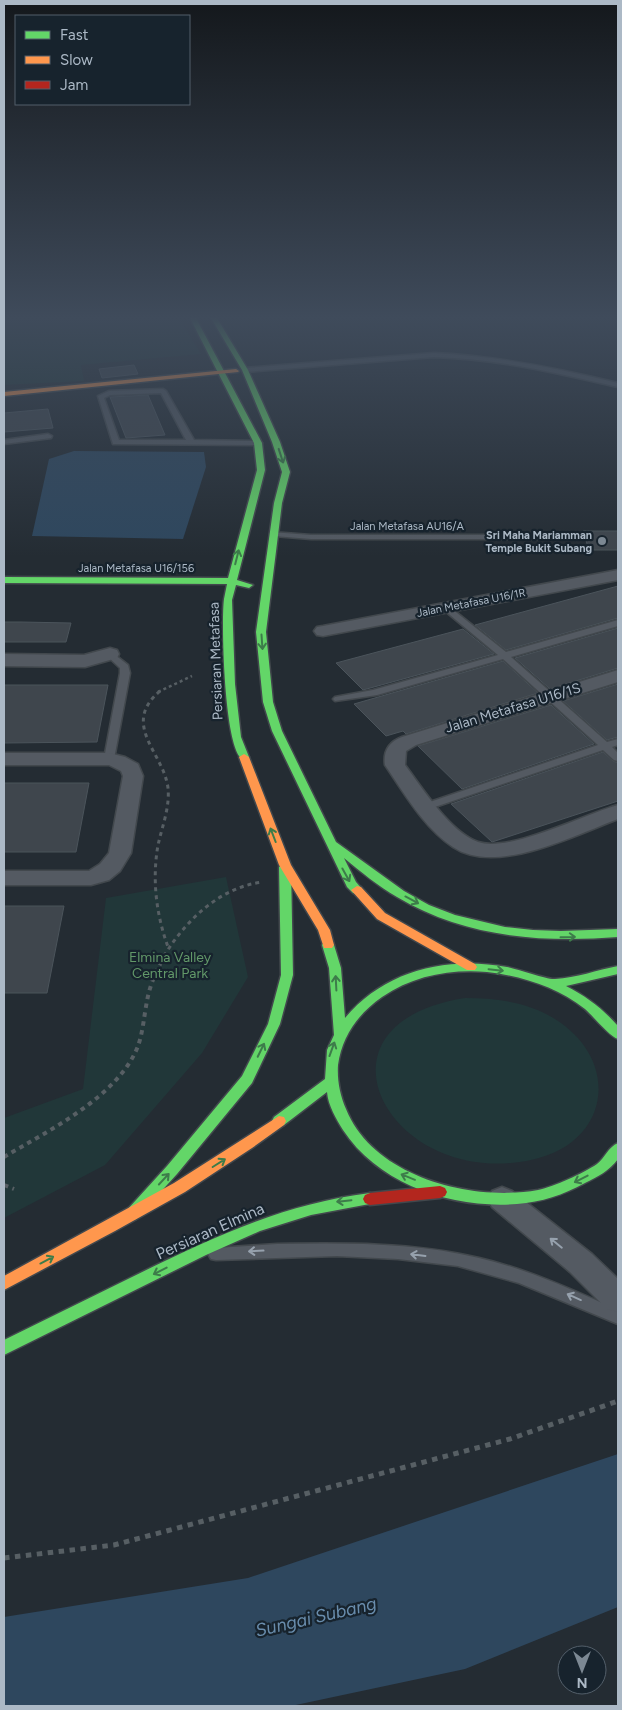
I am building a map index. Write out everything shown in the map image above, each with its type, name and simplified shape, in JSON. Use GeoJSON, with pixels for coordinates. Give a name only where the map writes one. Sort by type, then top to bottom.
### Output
{"type":"FeatureCollection","features":[{"type":"Feature","properties":{"kind":"main road","name":"Persiaran Metafasa"},"geometry":{"type":"LineString","coordinates":[[235,398],[258,443],[261,470],[231,581],[228,600],[232,708],[236,737],[285,865],[324,930],[335,968],[339,1032]]}},
{"type":"Feature","properties":{"kind":"main road"},"geometry":{"type":"LineString","coordinates":[[256,398],[276,442],[286,472],[274,534],[261,632],[268,702],[277,732],[351,884],[381,916],[471,967]]}},
{"type":"Feature","properties":{"kind":"main road"},"geometry":{"type":"LineString","coordinates":[[231,581],[253,578],[269,571]]}},
{"type":"Feature","properties":{"kind":"main road","name":"Jalan Metafasa U16/156"},"geometry":{"type":"LineString","coordinates":[[4,580],[231,581],[251,585],[265,594]]}},
{"type":"Feature","properties":{"kind":"main road"},"geometry":{"type":"LineString","coordinates":[[329,842],[400,894],[442,916],[538,937],[618,933]]}},
{"type":"Feature","properties":{"kind":"main road"},"geometry":{"type":"LineString","coordinates":[[131,1215],[172,1170],[247,1079],[274,1024],[287,975],[285,865]]}},
{"type":"Feature","properties":{"kind":"main road"},"geometry":{"type":"LineString","coordinates":[[618,1034],[614,1027],[587,1003],[554,984],[513,972],[471,967],[430,971],[388,986],[355,1010],[339,1032],[330,1057],[329,1083],[339,1115],[361,1145],[392,1170],[444,1192],[502,1199],[558,1191],[602,1168],[618,1149]]}},
{"type":"Feature","properties":{"kind":"main road"},"geometry":{"type":"LineString","coordinates":[[554,984],[618,970]]}},
{"type":"Feature","properties":{"kind":"main road"},"geometry":{"type":"LineString","coordinates":[[4,1283],[164,1197],[247,1146],[329,1083]]}},
{"type":"Feature","properties":{"kind":"main road","name":"Persiaran Elmina"},"geometry":{"type":"LineString","coordinates":[[4,1348],[190,1255],[260,1224],[336,1202],[444,1192]]}},
{"type":"Feature","properties":{"kind":"street","name":"Jalan Metafasa U16/1R"},"geometry":{"type":"LineString","coordinates":[[324,630],[618,575]]}},
{"type":"Feature","properties":{"kind":"street"},"geometry":{"type":"LineString","coordinates":[[4,660],[85,661],[110,654]]}},
{"type":"Feature","properties":{"kind":"street","name":"Jalan Metafasa U16/1S"},"geometry":{"type":"LineString","coordinates":[[425,807],[395,765],[394,751],[400,745],[618,676]]}},
{"type":"Feature","properties":{"kind":"street"},"geometry":{"type":"LineString","coordinates":[[4,759],[109,759],[131,768],[133,776],[120,853],[116,861],[104,874],[91,878],[4,878]]}},
{"type":"Feature","properties":{"kind":"street"},"geometry":{"type":"LineString","coordinates":[[425,807],[462,843],[474,849],[488,852],[512,848],[618,812]]}},
{"type":"Feature","properties":{"kind":"street"},"geometry":{"type":"LineString","coordinates":[[502,1199],[581,1263],[618,1299]]}},
{"type":"Feature","properties":{"kind":"lane"},"geometry":{"type":"LineString","coordinates":[[101,398],[116,442],[258,443]]}},
{"type":"Feature","properties":{"kind":"lane"},"geometry":{"type":"LineString","coordinates":[[167,398],[191,442]]}},
{"type":"Feature","properties":{"kind":"lane"},"geometry":{"type":"LineString","coordinates":[[4,442],[48,436]]}},
{"type":"Feature","properties":{"kind":"lane","name":"Jalan Metafasa AU16/A"},"geometry":{"type":"LineString","coordinates":[[274,534],[311,537],[540,537]]}},
{"type":"Feature","properties":{"kind":"lane"},"geometry":{"type":"LineString","coordinates":[[447,608],[504,655],[618,758]]}},
{"type":"Feature","properties":{"kind":"lane"},"geometry":{"type":"LineString","coordinates":[[338,699],[374,693],[618,623]]}},
{"type":"Feature","properties":{"kind":"lane"},"geometry":{"type":"LineString","coordinates":[[109,759],[125,673],[125,666],[110,654]]}},
{"type":"Feature","properties":{"kind":"lane"},"geometry":{"type":"LineString","coordinates":[[425,807],[618,742]]}},
{"type":"Feature","properties":{"kind":"lane"},"geometry":{"type":"LineString","coordinates":[[190,1255],[308,1249],[380,1250],[459,1260],[541,1283],[618,1317]]}},
{"type":"Feature","properties":{"kind":"path"},"geometry":{"type":"LineString","coordinates":[[168,948],[158,914],[155,878],[156,854],[167,804],[168,788],[165,774],[145,740],[143,726],[147,706],[155,695],[164,687],[192,676]]}},
{"type":"Feature","properties":{"kind":"path"},"geometry":{"type":"LineString","coordinates":[[4,1157],[63,1123],[99,1094],[134,1055],[141,1034],[147,999],[153,980],[168,948],[202,910],[236,887],[268,881]]}},
{"type":"Feature","properties":{"kind":"path"},"geometry":{"type":"LineString","coordinates":[[4,1185],[14,1190]]}},
{"type":"Feature","properties":{"kind":"path"},"geometry":{"type":"LineString","coordinates":[[4,1558],[114,1545],[510,1438],[618,1401]]}},
{"type":"Feature","properties":{"kind":"green space","name":"Elmina Valley Central Park"},"geometry":{"type":"Polygon","coordinates":[[[226,877],[248,977],[202,1053],[105,1165],[4,1218],[4,1118],[83,1089],[106,898],[226,877]]]}},
{"type":"Feature","properties":{"kind":"green space"},"geometry":{"type":"Polygon","coordinates":[[[465,998],[500,1000],[523,1005],[545,1013],[576,1036],[591,1056],[598,1078],[598,1099],[591,1119],[578,1137],[557,1151],[531,1160],[481,1163],[438,1151],[404,1129],[383,1100],[376,1069],[385,1038],[414,1014],[465,998]]]}},
{"type":"Feature","properties":{"kind":"water"},"geometry":{"type":"Polygon","coordinates":[[[74,451],[204,452],[206,467],[183,539],[32,536],[49,459],[74,451]]]}},
{"type":"Feature","properties":{"kind":"water","name":"Sungai Subang"},"geometry":{"type":"Polygon","coordinates":[[[618,1454],[618,1607],[465,1669],[291,1706],[4,1706],[4,1617],[248,1578],[618,1454]]]}},
{"type":"Feature","properties":{"kind":"building"},"geometry":{"type":"Polygon","coordinates":[[[110,398],[149,398],[165,435],[126,438],[110,398]]]}},
{"type":"Feature","properties":{"kind":"building"},"geometry":{"type":"Polygon","coordinates":[[[48,409],[53,428],[4,432],[4,413],[48,409]]]}},
{"type":"Feature","properties":{"kind":"building","name":"Sri Maha Mariamman Temple Bukit Subang"},"geometry":{"type":"Polygon","coordinates":[[[583,531],[618,531],[618,550],[589,550],[583,531]]]}},
{"type":"Feature","properties":{"kind":"building"},"geometry":{"type":"Polygon","coordinates":[[[618,586],[618,618],[506,650],[475,625],[618,586]]]}},
{"type":"Feature","properties":{"kind":"building"},"geometry":{"type":"Polygon","coordinates":[[[4,622],[71,623],[66,642],[4,642],[4,622]]]}},
{"type":"Feature","properties":{"kind":"building"},"geometry":{"type":"Polygon","coordinates":[[[618,628],[618,668],[550,689],[515,658],[618,628]]]}},
{"type":"Feature","properties":{"kind":"building"},"geometry":{"type":"Polygon","coordinates":[[[463,629],[494,654],[363,690],[336,663],[463,629]]]}},
{"type":"Feature","properties":{"kind":"building"},"geometry":{"type":"Polygon","coordinates":[[[503,661],[538,693],[406,734],[403,731],[386,736],[354,704],[503,661]]]}},
{"type":"Feature","properties":{"kind":"building"},"geometry":{"type":"Polygon","coordinates":[[[618,684],[618,737],[607,740],[563,701],[618,684]]]}},
{"type":"Feature","properties":{"kind":"building"},"geometry":{"type":"Polygon","coordinates":[[[4,685],[108,685],[97,742],[4,743],[4,685]]]}},
{"type":"Feature","properties":{"kind":"building"},"geometry":{"type":"Polygon","coordinates":[[[551,705],[594,744],[462,789],[418,746],[551,705]]]}},
{"type":"Feature","properties":{"kind":"building"},"geometry":{"type":"Polygon","coordinates":[[[603,752],[618,763],[618,801],[492,842],[451,804],[603,752]]]}},
{"type":"Feature","properties":{"kind":"building"},"geometry":{"type":"Polygon","coordinates":[[[4,783],[89,783],[76,852],[4,852],[4,783]]]}},
{"type":"Feature","properties":{"kind":"building"},"geometry":{"type":"Polygon","coordinates":[[[4,906],[64,906],[47,993],[4,993],[4,906]]]}},
{"type":"Feature","properties":{"kind":"traffic: fast"},"geometry":{"type":"LineString","coordinates":[[234,398],[258,443],[261,470],[238,553],[228,600],[230,684],[236,737],[244,757]]}},
{"type":"Feature","properties":{"kind":"traffic: fast"},"geometry":{"type":"LineString","coordinates":[[257,398],[276,442],[286,472],[278,503],[261,632],[268,702],[277,731],[351,884],[357,890]]}},
{"type":"Feature","properties":{"kind":"traffic: fast"},"geometry":{"type":"LineString","coordinates":[[4,580],[231,581],[249,585]]}},
{"type":"Feature","properties":{"kind":"traffic: fast"},"geometry":{"type":"LineString","coordinates":[[332,844],[400,894],[425,908],[451,918],[478,926],[533,934],[590,935],[618,933]]}},
{"type":"Feature","properties":{"kind":"traffic: fast"},"geometry":{"type":"LineString","coordinates":[[131,1215],[172,1170],[247,1079],[274,1024],[287,975],[285,867]]}},
{"type":"Feature","properties":{"kind":"traffic: fast"},"geometry":{"type":"LineString","coordinates":[[328,945],[335,968],[339,1032]]}},
{"type":"Feature","properties":{"kind":"traffic: fast"},"geometry":{"type":"LineString","coordinates":[[618,1034],[587,1004],[549,983],[507,971],[486,968],[450,968],[422,973],[396,983],[383,990],[361,1007],[344,1028],[334,1050],[331,1073],[334,1096],[343,1119],[356,1139],[374,1157],[396,1172],[433,1188],[475,1197],[496,1199],[537,1196],[557,1191],[595,1172],[608,1162],[618,1149]]}},
{"type":"Feature","properties":{"kind":"traffic: fast"},"geometry":{"type":"LineString","coordinates":[[554,984],[618,970]]}},
{"type":"Feature","properties":{"kind":"traffic: fast"},"geometry":{"type":"LineString","coordinates":[[279,1121],[329,1083]]}},
{"type":"Feature","properties":{"kind":"traffic: fast"},"geometry":{"type":"LineString","coordinates":[[4,1348],[201,1251],[255,1227],[311,1209],[370,1199]]}},
{"type":"Feature","properties":{"kind":"traffic: slow"},"geometry":{"type":"LineString","coordinates":[[244,757],[285,865],[324,930],[328,945]]}},
{"type":"Feature","properties":{"kind":"traffic: slow"},"geometry":{"type":"LineString","coordinates":[[357,890],[381,916],[471,967]]}},
{"type":"Feature","properties":{"kind":"traffic: slow"},"geometry":{"type":"LineString","coordinates":[[4,1283],[180,1188],[247,1145],[279,1121]]}},
{"type":"Feature","properties":{"kind":"traffic: jam"},"geometry":{"type":"LineString","coordinates":[[370,1199],[440,1192]]}},
{"type":"Feature","properties":{"kind":"place","name":"Sri Maha Mariamman Temple Bukit Subang"},"geometry":{"type":"Point","coordinates":[602,541]}}]}
